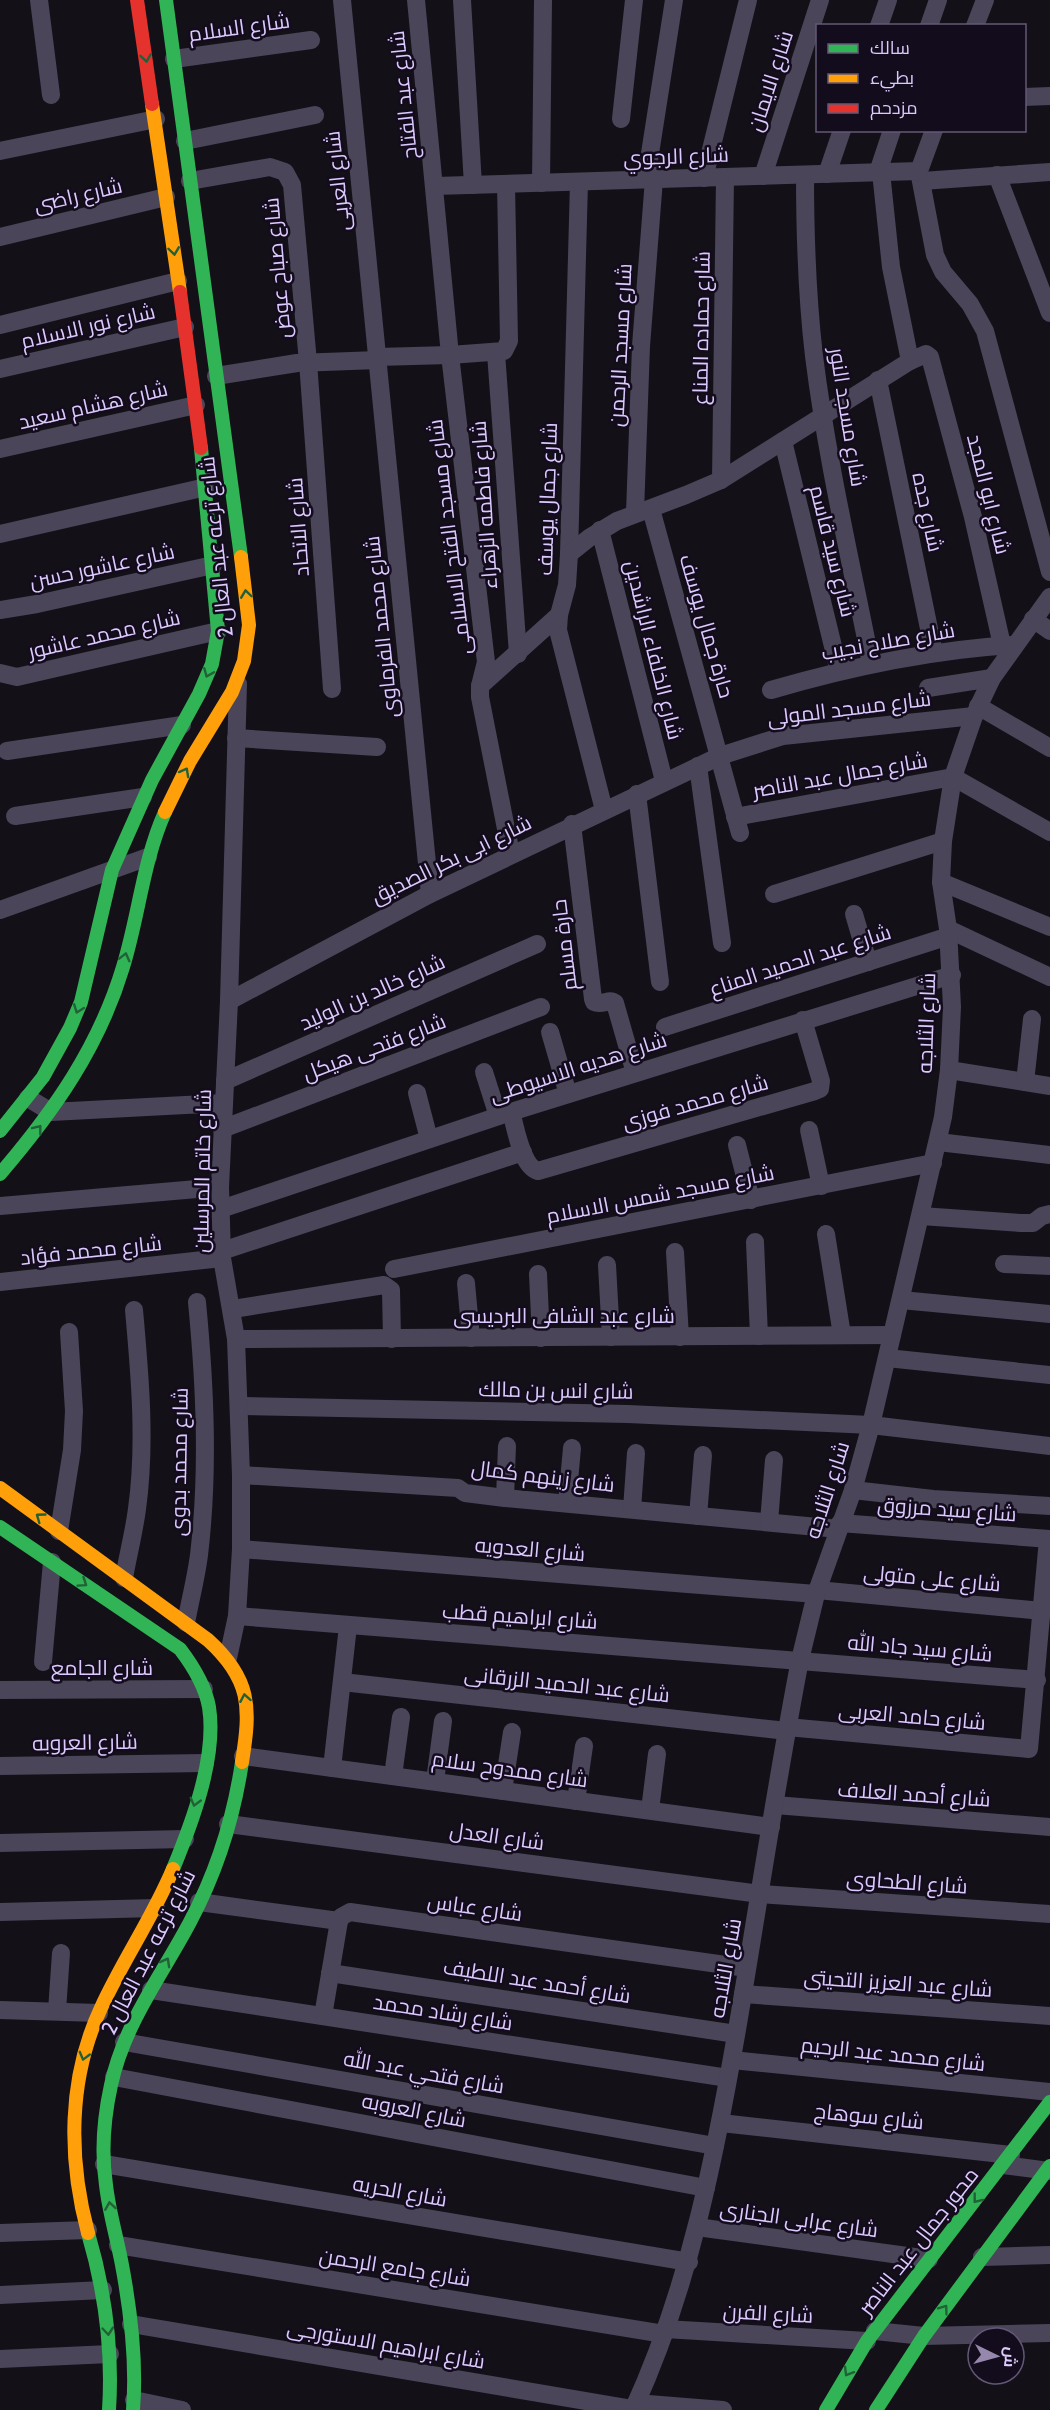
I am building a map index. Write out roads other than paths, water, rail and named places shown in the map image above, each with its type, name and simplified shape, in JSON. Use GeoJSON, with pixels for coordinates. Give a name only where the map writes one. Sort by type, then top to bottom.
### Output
{"type":"FeatureCollection","features":[{"type":"Feature","properties":{"kind":"street"},"geometry":{"type":"LineString","coordinates":[[39,0],[51,95]]}},
{"type":"Feature","properties":{"kind":"street","name":"شارع ترعه عبد العال 2"},"geometry":{"type":"LineString","coordinates":[[0,1131],[28,1098],[56,1057],[81,1002],[112,870],[143,797],[199,694],[212,663],[218,632],[206,487],[196,405],[137,0]]}},
{"type":"Feature","properties":{"kind":"street","name":"شارع ترعه عبد العال 2"},"geometry":{"type":"LineString","coordinates":[[0,1174],[51,1112],[84,1064],[107,1017],[123,966],[148,857],[160,824],[179,782],[238,683],[247,653],[250,622],[166,0]]}},
{"type":"Feature","properties":{"kind":"street","name":"شارع العربى"},"geometry":{"type":"LineString","coordinates":[[342,0],[378,358]]}},
{"type":"Feature","properties":{"kind":"street","name":"شارع عبد الفتاح"},"geometry":{"type":"LineString","coordinates":[[416,0],[450,355]]}},
{"type":"Feature","properties":{"kind":"street"},"geometry":{"type":"LineString","coordinates":[[462,0],[472,185]]}},
{"type":"Feature","properties":{"kind":"street"},"geometry":{"type":"LineString","coordinates":[[541,183],[543,0]]}},
{"type":"Feature","properties":{"kind":"street"},"geometry":{"type":"LineString","coordinates":[[621,119],[634,0]]}},
{"type":"Feature","properties":{"kind":"street","name":"شارع مسجد الرحمن"},"geometry":{"type":"LineString","coordinates":[[643,511],[641,346],[650,179],[674,0]]}},
{"type":"Feature","properties":{"kind":"street"},"geometry":{"type":"LineString","coordinates":[[704,178],[748,0]]}},
{"type":"Feature","properties":{"kind":"street","name":"شارع الايمان"},"geometry":{"type":"LineString","coordinates":[[763,176],[820,0]]}},
{"type":"Feature","properties":{"kind":"street"},"geometry":{"type":"LineString","coordinates":[[880,24],[888,0]]}},
{"type":"Feature","properties":{"kind":"street"},"geometry":{"type":"LineString","coordinates":[[930,24],[938,0]]}},
{"type":"Feature","properties":{"kind":"street"},"geometry":{"type":"LineString","coordinates":[[976,24],[985,0]]}},
{"type":"Feature","properties":{"kind":"street","name":"شارع السلام"},"geometry":{"type":"LineString","coordinates":[[174,59],[311,40]]}},
{"type":"Feature","properties":{"kind":"street"},"geometry":{"type":"LineString","coordinates":[[1026,97],[1050,96]]}},
{"type":"Feature","properties":{"kind":"street"},"geometry":{"type":"LineString","coordinates":[[185,141],[315,115]]}},
{"type":"Feature","properties":{"kind":"street"},"geometry":{"type":"LineString","coordinates":[[0,151],[156,118]]}},
{"type":"Feature","properties":{"kind":"street"},"geometry":{"type":"LineString","coordinates":[[827,174],[841,132]]}},
{"type":"Feature","properties":{"kind":"street"},"geometry":{"type":"LineString","coordinates":[[569,554],[600,530],[721,480],[910,361],[891,267],[879,172],[891,132]]}},
{"type":"Feature","properties":{"kind":"street"},"geometry":{"type":"LineString","coordinates":[[933,132],[920,176],[938,264],[970,304],[985,331],[1050,572]]}},
{"type":"Feature","properties":{"kind":"street","name":"شارع صباح عوض"},"geometry":{"type":"LineString","coordinates":[[190,181],[270,168],[278,168],[285,172],[291,184],[308,362]]}},
{"type":"Feature","properties":{"kind":"street","name":"شارع الرجوي"},"geometry":{"type":"LineString","coordinates":[[435,186],[879,172],[920,176],[1050,172]]}},
{"type":"Feature","properties":{"kind":"street","name":"شارع مسجد النور"},"geometry":{"type":"LineString","coordinates":[[805,175],[808,295],[823,415],[871,664]]}},
{"type":"Feature","properties":{"kind":"street"},"geometry":{"type":"LineString","coordinates":[[997,175],[1050,313]]}},
{"type":"Feature","properties":{"kind":"street","name":"شارع حماده المناع"},"geometry":{"type":"LineString","coordinates":[[721,480],[725,177]]}},
{"type":"Feature","properties":{"kind":"street","name":"شارع جمال يوسف"},"geometry":{"type":"LineString","coordinates":[[579,182],[569,554],[567,585],[559,615],[558,630],[604,810]]}},
{"type":"Feature","properties":{"kind":"street"},"geometry":{"type":"LineString","coordinates":[[216,376],[308,362],[504,351],[509,341],[506,184]]}},
{"type":"Feature","properties":{"kind":"street","name":"شارع راضى"},"geometry":{"type":"LineString","coordinates":[[0,237],[166,197]]}},
{"type":"Feature","properties":{"kind":"street"},"geometry":{"type":"LineString","coordinates":[[0,325],[178,281]]}},
{"type":"Feature","properties":{"kind":"street","name":"شارع نور الاسلام"},"geometry":{"type":"LineString","coordinates":[[0,369],[185,327]]}},
{"type":"Feature","properties":{"kind":"street","name":"شارع فاطمه الزهراء"},"geometry":{"type":"LineString","coordinates":[[496,353],[518,654]]}},
{"type":"Feature","properties":{"kind":"street","name":"شارع ابو المجد"},"geometry":{"type":"LineString","coordinates":[[910,361],[927,354],[930,357],[1008,645]]}},
{"type":"Feature","properties":{"kind":"street","name":"شارع مسجد الفتح الاسلامى"},"geometry":{"type":"LineString","coordinates":[[450,355],[486,662],[480,686],[480,698],[511,854]]}},
{"type":"Feature","properties":{"kind":"street","name":"شارع محمد الفرماوى"},"geometry":{"type":"LineString","coordinates":[[378,358],[430,894]]}},
{"type":"Feature","properties":{"kind":"street","name":"شارع الاتحاد"},"geometry":{"type":"LineString","coordinates":[[308,362],[332,689]]}},
{"type":"Feature","properties":{"kind":"street","name":"شارع جده"},"geometry":{"type":"LineString","coordinates":[[878,380],[934,654]]}},
{"type":"Feature","properties":{"kind":"street","name":"شارع هشام سعيد"},"geometry":{"type":"LineString","coordinates":[[0,449],[196,405]]}},
{"type":"Feature","properties":{"kind":"street","name":"شارع سيد قاسم"},"geometry":{"type":"LineString","coordinates":[[783,441],[839,671]]}},
{"type":"Feature","properties":{"kind":"street"},"geometry":{"type":"LineString","coordinates":[[0,534],[206,487]]}},
{"type":"Feature","properties":{"kind":"street","name":"حارة جمال يوسف"},"geometry":{"type":"LineString","coordinates":[[643,511],[720,756],[737,825]]}},
{"type":"Feature","properties":{"kind":"street"},"geometry":{"type":"LineString","coordinates":[[209,529],[237,523]]}},
{"type":"Feature","properties":{"kind":"street","name":"شارع الخلفاء الراشدين"},"geometry":{"type":"LineString","coordinates":[[600,530],[664,781]]}},
{"type":"Feature","properties":{"kind":"street","name":"شارع عاشور حسن"},"geometry":{"type":"LineString","coordinates":[[0,610],[37,604],[213,564]]}},
{"type":"Feature","properties":{"kind":"street","name":"شارع الثلاجه"},"geometry":{"type":"LineString","coordinates":[[634,2407],[689,2262],[721,2123],[800,1660],[816,1592],[853,1490],[872,1425],[938,1142],[949,1070],[951,975],[941,882],[943,841],[953,777],[976,711],[1008,645],[1034,619],[1050,597]]}},
{"type":"Feature","properties":{"kind":"street"},"geometry":{"type":"LineString","coordinates":[[480,686],[559,615]]}},
{"type":"Feature","properties":{"kind":"street"},"geometry":{"type":"LineString","coordinates":[[1034,619],[1050,631]]}},
{"type":"Feature","properties":{"kind":"street","name":"شارع محمد عاشور"},"geometry":{"type":"LineString","coordinates":[[0,673],[17,677],[218,632]]}},
{"type":"Feature","properties":{"kind":"street","name":"شارع صلاح نجيب"},"geometry":{"type":"LineString","coordinates":[[771,690],[871,664],[1008,645]]}},
{"type":"Feature","properties":{"kind":"street"},"geometry":{"type":"LineString","coordinates":[[927,688],[992,678]]}},
{"type":"Feature","properties":{"kind":"street","name":"شارع خاتم المرسلين"},"geometry":{"type":"LineString","coordinates":[[228,1658],[237,1616],[241,1549],[241,1475],[236,1340],[222,1254],[220,1187],[230,1001],[238,683]]}},
{"type":"Feature","properties":{"kind":"street"},"geometry":{"type":"LineString","coordinates":[[976,711],[1050,748]]}},
{"type":"Feature","properties":{"kind":"street","name":"شارع مسجد المولى"},"geometry":{"type":"LineString","coordinates":[[698,766],[720,756],[783,736],[976,711]]}},
{"type":"Feature","properties":{"kind":"street"},"geometry":{"type":"LineString","coordinates":[[7,751],[182,725]]}},
{"type":"Feature","properties":{"kind":"street"},"geometry":{"type":"LineString","coordinates":[[236,738],[377,747]]}},
{"type":"Feature","properties":{"kind":"street"},"geometry":{"type":"LineString","coordinates":[[698,766],[723,943]]}},
{"type":"Feature","properties":{"kind":"street","name":"شارع ابى بكر الصديق"},"geometry":{"type":"LineString","coordinates":[[230,1001],[430,894],[572,824],[698,766]]}},
{"type":"Feature","properties":{"kind":"street"},"geometry":{"type":"LineString","coordinates":[[953,777],[1050,832]]}},
{"type":"Feature","properties":{"kind":"street","name":"شارع جمال عبد الناصر"},"geometry":{"type":"LineString","coordinates":[[737,825],[953,777]]}},
{"type":"Feature","properties":{"kind":"street"},"geometry":{"type":"LineString","coordinates":[[637,794],[660,982]]}},
{"type":"Feature","properties":{"kind":"street"},"geometry":{"type":"LineString","coordinates":[[15,816],[143,797]]}},
{"type":"Feature","properties":{"kind":"street","name":"حارة مسلم"},"geometry":{"type":"LineString","coordinates":[[572,824],[593,999],[599,1004],[610,1001],[615,1003],[635,1073]]}},
{"type":"Feature","properties":{"kind":"street"},"geometry":{"type":"LineString","coordinates":[[774,894],[943,841]]}},
{"type":"Feature","properties":{"kind":"street"},"geometry":{"type":"LineString","coordinates":[[0,910],[148,857]]}},
{"type":"Feature","properties":{"kind":"street"},"geometry":{"type":"LineString","coordinates":[[941,882],[1050,927]]}},
{"type":"Feature","properties":{"kind":"street"},"geometry":{"type":"LineString","coordinates":[[854,914],[867,962]]}},
{"type":"Feature","properties":{"kind":"street"},"geometry":{"type":"LineString","coordinates":[[948,933],[1050,976]]}},
{"type":"Feature","properties":{"kind":"street","name":"شارع عبد الحميد المناع"},"geometry":{"type":"LineString","coordinates":[[665,1027],[867,962],[948,933]]}},
{"type":"Feature","properties":{"kind":"street","name":"شارع خالد بن الوليد"},"geometry":{"type":"LineString","coordinates":[[225,1081],[537,944]]}},
{"type":"Feature","properties":{"kind":"street","name":"شارع هديه الاسيوطى"},"geometry":{"type":"LineString","coordinates":[[221,1209],[504,1114],[951,975]]}},
{"type":"Feature","properties":{"kind":"street","name":"شارع فتحى هيكل"},"geometry":{"type":"LineString","coordinates":[[222,1129],[541,1007]]}},
{"type":"Feature","properties":{"kind":"street"},"geometry":{"type":"LineString","coordinates":[[1025,1082],[1032,1019]]}},
{"type":"Feature","properties":{"kind":"street","name":"شارع محمد فوزى"},"geometry":{"type":"LineString","coordinates":[[523,1152],[529,1166],[538,1171],[820,1089],[821,1081],[803,1020]]}},
{"type":"Feature","properties":{"kind":"street"},"geometry":{"type":"LineString","coordinates":[[550,1032],[568,1094]]}},
{"type":"Feature","properties":{"kind":"street"},"geometry":{"type":"LineString","coordinates":[[949,1070],[1050,1086]]}},
{"type":"Feature","properties":{"kind":"street"},"geometry":{"type":"LineString","coordinates":[[222,1254],[523,1152],[484,1072]]}},
{"type":"Feature","properties":{"kind":"street"},"geometry":{"type":"LineString","coordinates":[[417,1093],[429,1139]]}},
{"type":"Feature","properties":{"kind":"street"},"geometry":{"type":"LineString","coordinates":[[28,1098],[51,1112],[224,1103]]}},
{"type":"Feature","properties":{"kind":"street"},"geometry":{"type":"LineString","coordinates":[[809,1130],[821,1186]]}},
{"type":"Feature","properties":{"kind":"street"},"geometry":{"type":"LineString","coordinates":[[938,1142],[1050,1155]]}},
{"type":"Feature","properties":{"kind":"street"},"geometry":{"type":"LineString","coordinates":[[737,1145],[750,1200]]}},
{"type":"Feature","properties":{"kind":"street","name":"شارع مسجد شمس الاسلام"},"geometry":{"type":"LineString","coordinates":[[394,1269],[933,1163]]}},
{"type":"Feature","properties":{"kind":"street"},"geometry":{"type":"LineString","coordinates":[[0,1206],[220,1187]]}},
{"type":"Feature","properties":{"kind":"street"},"geometry":{"type":"LineString","coordinates":[[921,1216],[1021,1224],[1037,1221],[1042,1216],[1050,1214]]}},
{"type":"Feature","properties":{"kind":"street"},"geometry":{"type":"LineString","coordinates":[[826,1234],[842,1335]]}},
{"type":"Feature","properties":{"kind":"street"},"geometry":{"type":"LineString","coordinates":[[755,1242],[759,1336]]}},
{"type":"Feature","properties":{"kind":"street"},"geometry":{"type":"LineString","coordinates":[[675,1252],[680,1337]]}},
{"type":"Feature","properties":{"kind":"street","name":"شارع محمد فؤاد"},"geometry":{"type":"LineString","coordinates":[[0,1282],[222,1254]]}},
{"type":"Feature","properties":{"kind":"street"},"geometry":{"type":"LineString","coordinates":[[1004,1264],[1050,1266]]}},
{"type":"Feature","properties":{"kind":"street"},"geometry":{"type":"LineString","coordinates":[[607,1265],[611,1337]]}},
{"type":"Feature","properties":{"kind":"street"},"geometry":{"type":"LineString","coordinates":[[538,1274],[541,1338]]}},
{"type":"Feature","properties":{"kind":"street"},"geometry":{"type":"LineString","coordinates":[[466,1283],[471,1338]]}},
{"type":"Feature","properties":{"kind":"street"},"geometry":{"type":"LineString","coordinates":[[232,1309],[384,1285],[391,1290],[392,1339]]}},
{"type":"Feature","properties":{"kind":"street"},"geometry":{"type":"LineString","coordinates":[[901,1300],[1050,1314]]}},
{"type":"Feature","properties":{"kind":"street","name":"شارع محمد بدوى"},"geometry":{"type":"LineString","coordinates":[[186,1623],[199,1556],[204,1492],[204,1386],[197,1302]]}},
{"type":"Feature","properties":{"kind":"street"},"geometry":{"type":"LineString","coordinates":[[124,1578],[137,1508],[141,1442],[140,1376],[134,1310]]}},
{"type":"Feature","properties":{"kind":"street"},"geometry":{"type":"LineString","coordinates":[[59,1531],[72,1450],[74,1411],[69,1332]]}},
{"type":"Feature","properties":{"kind":"street","name":"شارع عبد الشافى البرديسى"},"geometry":{"type":"LineString","coordinates":[[236,1340],[892,1335]]}},
{"type":"Feature","properties":{"kind":"street"},"geometry":{"type":"LineString","coordinates":[[887,1358],[1050,1375]]}},
{"type":"Feature","properties":{"kind":"street","name":"شارع انس بن مالك"},"geometry":{"type":"LineString","coordinates":[[239,1406],[628,1414],[872,1425],[1050,1446]]}},
{"type":"Feature","properties":{"kind":"street"},"geometry":{"type":"LineString","coordinates":[[505,1498],[507,1446]]}},
{"type":"Feature","properties":{"kind":"street"},"geometry":{"type":"LineString","coordinates":[[567,1503],[572,1448]]}},
{"type":"Feature","properties":{"kind":"street"},"geometry":{"type":"LineString","coordinates":[[632,1509],[636,1453]]}},
{"type":"Feature","properties":{"kind":"street"},"geometry":{"type":"LineString","coordinates":[[698,1516],[704,1455]]}},
{"type":"Feature","properties":{"kind":"street"},"geometry":{"type":"LineString","coordinates":[[769,1522],[774,1460]]}},
{"type":"Feature","properties":{"kind":"street","name":"شارع زينهم كمال"},"geometry":{"type":"LineString","coordinates":[[241,1475],[458,1488],[465,1493],[505,1498],[769,1522],[840,1526]]}},
{"type":"Feature","properties":{"kind":"street","name":"شارع ترعه عبد العال 2"},"geometry":{"type":"LineString","coordinates":[[0,1487],[186,1623],[228,1658],[245,1694],[228,1732],[206,1763],[185,1839],[156,1908],[99,2013],[80,2073],[74,2115],[75,2168],[103,2290],[110,2354],[109,2410]]}},
{"type":"Feature","properties":{"kind":"street"},"geometry":{"type":"LineString","coordinates":[[853,1490],[933,1499],[1050,1506]]}},
{"type":"Feature","properties":{"kind":"street","name":"شارع سيد مرزوق"},"geometry":{"type":"LineString","coordinates":[[840,1526],[1049,1539]]}},
{"type":"Feature","properties":{"kind":"street","name":"شارع ترعه عبد العال 2"},"geometry":{"type":"LineString","coordinates":[[0,1527],[180,1649],[194,1667],[204,1689],[209,1709],[228,1732],[243,1756],[228,1824],[199,1902],[124,2042],[114,2077],[105,2126],[104,2164],[131,2324],[134,2405]]}},
{"type":"Feature","properties":{"kind":"street"},"geometry":{"type":"LineString","coordinates":[[1041,1672],[1042,1611],[1049,1539]]}},
{"type":"Feature","properties":{"kind":"street","name":"شارع العدويه"},"geometry":{"type":"LineString","coordinates":[[241,1549],[816,1592]]}},
{"type":"Feature","properties":{"kind":"street"},"geometry":{"type":"LineString","coordinates":[[43,1662],[52,1562]]}},
{"type":"Feature","properties":{"kind":"street","name":"شارع على متولى"},"geometry":{"type":"LineString","coordinates":[[816,1592],[1042,1611]]}},
{"type":"Feature","properties":{"kind":"street","name":"شارع ابراهيم قطب"},"geometry":{"type":"LineString","coordinates":[[237,1616],[800,1660]]}},
{"type":"Feature","properties":{"kind":"street"},"geometry":{"type":"LineString","coordinates":[[332,1768],[348,1626]]}},
{"type":"Feature","properties":{"kind":"street","name":"شارع سيد جاد الله"},"geometry":{"type":"LineString","coordinates":[[800,1660],[1041,1672]]}},
{"type":"Feature","properties":{"kind":"street","name":"شارع حامد العربى"},"geometry":{"type":"LineString","coordinates":[[787,1729],[1026,1750],[1031,1746],[1041,1672]]}},
{"type":"Feature","properties":{"kind":"street","name":"شارع عبد الحميد الزرقانى"},"geometry":{"type":"LineString","coordinates":[[342,1682],[787,1729]]}},
{"type":"Feature","properties":{"kind":"street","name":"شارع الجامع"},"geometry":{"type":"LineString","coordinates":[[0,1690],[204,1689]]}},
{"type":"Feature","properties":{"kind":"street"},"geometry":{"type":"LineString","coordinates":[[393,1776],[401,1717]]}},
{"type":"Feature","properties":{"kind":"street"},"geometry":{"type":"LineString","coordinates":[[435,1781],[443,1721]]}},
{"type":"Feature","properties":{"kind":"street"},"geometry":{"type":"LineString","coordinates":[[503,1791],[512,1732]]}},
{"type":"Feature","properties":{"kind":"street"},"geometry":{"type":"LineString","coordinates":[[576,1800],[584,1746]]}},
{"type":"Feature","properties":{"kind":"street"},"geometry":{"type":"LineString","coordinates":[[650,1810],[657,1754]]}},
{"type":"Feature","properties":{"kind":"street","name":"شارع ممدوح سلام"},"geometry":{"type":"LineString","coordinates":[[243,1756],[771,1827]]}},
{"type":"Feature","properties":{"kind":"street","name":"شارع العروبه"},"geometry":{"type":"LineString","coordinates":[[0,1766],[206,1763]]}},
{"type":"Feature","properties":{"kind":"street","name":"شارع أحمد العلاف"},"geometry":{"type":"LineString","coordinates":[[775,1805],[1050,1827]]}},
{"type":"Feature","properties":{"kind":"street","name":"شارع العدل"},"geometry":{"type":"LineString","coordinates":[[228,1824],[760,1894]]}},
{"type":"Feature","properties":{"kind":"street"},"geometry":{"type":"LineString","coordinates":[[0,1844],[185,1839]]}},
{"type":"Feature","properties":{"kind":"street","name":"شارع الطحاوى"},"geometry":{"type":"LineString","coordinates":[[760,1894],[1050,1914]]}},
{"type":"Feature","properties":{"kind":"street","name":"شارع عباس"},"geometry":{"type":"LineString","coordinates":[[199,1902],[339,1921],[341,1917],[350,1912],[747,1968]]}},
{"type":"Feature","properties":{"kind":"street"},"geometry":{"type":"LineString","coordinates":[[0,1912],[156,1908]]}},
{"type":"Feature","properties":{"kind":"street"},"geometry":{"type":"LineString","coordinates":[[323,2016],[339,1921]]}},
{"type":"Feature","properties":{"kind":"street"},"geometry":{"type":"LineString","coordinates":[[57,2012],[61,1953]]}},
{"type":"Feature","properties":{"kind":"street","name":"شارع أحمد عبد اللطيف"},"geometry":{"type":"LineString","coordinates":[[330,1973],[736,2034]]}},
{"type":"Feature","properties":{"kind":"street","name":"شارع رشاد محمد"},"geometry":{"type":"LineString","coordinates":[[151,1990],[728,2078]]}},
{"type":"Feature","properties":{"kind":"street","name":"شارع عبد العزيز التحيتى"},"geometry":{"type":"LineString","coordinates":[[743,1994],[1050,2016]]}},
{"type":"Feature","properties":{"kind":"street"},"geometry":{"type":"LineString","coordinates":[[0,2010],[99,2013]]}},
{"type":"Feature","properties":{"kind":"street","name":"شارع فتحي عبد الله"},"geometry":{"type":"LineString","coordinates":[[124,2042],[716,2146]]}},
{"type":"Feature","properties":{"kind":"street","name":"شارع محمد عبد الرحيم"},"geometry":{"type":"LineString","coordinates":[[732,2060],[1050,2092]]}},
{"type":"Feature","properties":{"kind":"street","name":"شارع العروبه"},"geometry":{"type":"LineString","coordinates":[[114,2077],[706,2188]]}},
{"type":"Feature","properties":{"kind":"street","name":"محور جمال عبد الناصر"},"geometry":{"type":"LineString","coordinates":[[826,2410],[871,2336],[1050,2102]]}},
{"type":"Feature","properties":{"kind":"street","name":"شارع سوهاج"},"geometry":{"type":"LineString","coordinates":[[721,2123],[1007,2160],[1048,2169]]}},
{"type":"Feature","properties":{"kind":"street","name":"شارع الحريه"},"geometry":{"type":"LineString","coordinates":[[104,2164],[689,2262]]}},
{"type":"Feature","properties":{"kind":"street"},"geometry":{"type":"LineString","coordinates":[[876,2410],[924,2336],[1048,2169]]}},
{"type":"Feature","properties":{"kind":"street","name":"شارع عرابى الجنارى"},"geometry":{"type":"LineString","coordinates":[[697,2227],[929,2259]]}},
{"type":"Feature","properties":{"kind":"street"},"geometry":{"type":"LineString","coordinates":[[0,2233],[88,2230]]}},
{"type":"Feature","properties":{"kind":"street","name":"شارع جامع الرحمن"},"geometry":{"type":"LineString","coordinates":[[118,2245],[664,2332]]}},
{"type":"Feature","properties":{"kind":"street"},"geometry":{"type":"LineString","coordinates":[[982,2257],[1050,2255]]}},
{"type":"Feature","properties":{"kind":"street"},"geometry":{"type":"LineString","coordinates":[[0,2295],[103,2290]]}},
{"type":"Feature","properties":{"kind":"street","name":"شارع ابراهيم الاستورجى"},"geometry":{"type":"LineString","coordinates":[[131,2324],[634,2407],[723,2410]]}},
{"type":"Feature","properties":{"kind":"street","name":"شارع الفرن"},"geometry":{"type":"LineString","coordinates":[[664,2332],[871,2336],[1050,2333]]}},
{"type":"Feature","properties":{"kind":"street"},"geometry":{"type":"LineString","coordinates":[[0,2359],[110,2354]]}},
{"type":"Feature","properties":{"kind":"street"},"geometry":{"type":"LineString","coordinates":[[134,2405],[182,2410]]}}]}
